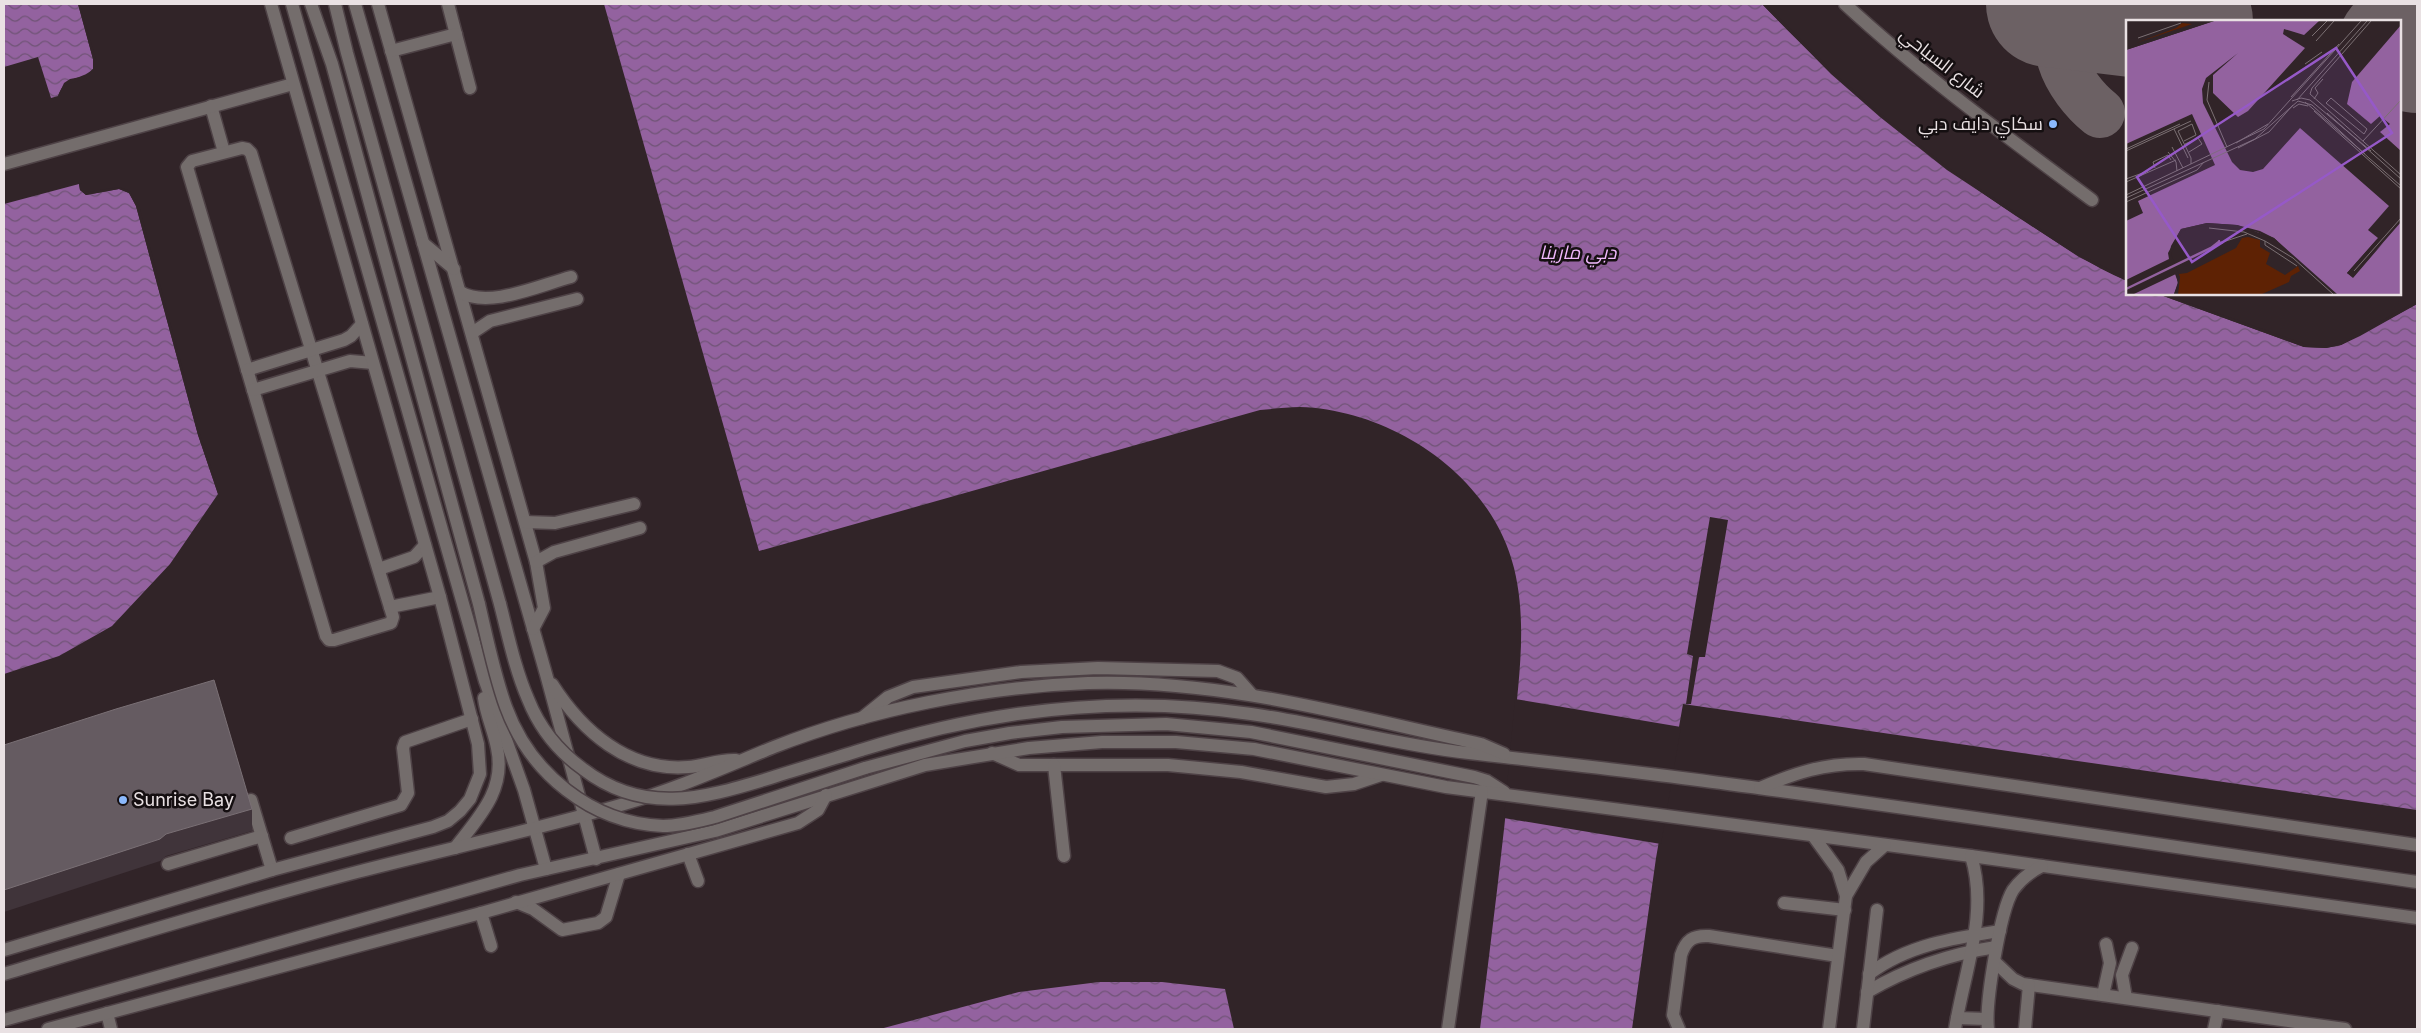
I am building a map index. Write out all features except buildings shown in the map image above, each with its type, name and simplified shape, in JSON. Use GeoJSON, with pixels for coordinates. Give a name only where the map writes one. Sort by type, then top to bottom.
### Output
{"type":"FeatureCollection","features":[{"type":"Feature","properties":{"kind":"street"},"geometry":{"type":"LineString","coordinates":[[4,950],[272,870],[433,827],[448,821],[460,811],[470,799],[480,774],[478,744],[440,597],[271,4]]}},
{"type":"Feature","properties":{"kind":"street"},"geometry":{"type":"LineString","coordinates":[[292,4],[485,681],[524,790],[546,869]]}},
{"type":"Feature","properties":{"kind":"street"},"geometry":{"type":"LineString","coordinates":[[311,4],[332,64],[506,707],[529,753],[549,776],[578,798],[598,810],[620,819],[664,826],[691,823],[716,817],[865,768],[965,741],[1062,727],[1166,724],[1209,727],[1292,739],[1474,777],[1488,781],[1506,794]]}},
{"type":"Feature","properties":{"kind":"street"},"geometry":{"type":"LineString","coordinates":[[335,4],[347,53],[528,700],[545,730],[562,752],[593,777],[621,791],[654,799],[708,796],[924,731],[1004,715],[1054,708],[1154,705],[1254,714],[1428,748],[1732,784],[2417,882]]}},
{"type":"Feature","properties":{"kind":"street"},"geometry":{"type":"LineString","coordinates":[[355,4],[546,674],[596,859]]}},
{"type":"Feature","properties":{"kind":"street"},"geometry":{"type":"LineString","coordinates":[[378,4],[536,562],[544,608],[540,619],[533,629]]}},
{"type":"Feature","properties":{"kind":"street"},"geometry":{"type":"LineString","coordinates":[[448,4],[470,88]]}},
{"type":"Feature","properties":{"kind":"street","name":"شارع السياحي"},"geometry":{"type":"LineString","coordinates":[[1845,4],[1904,56],[2092,200]]}},
{"type":"Feature","properties":{"kind":"street"},"geometry":{"type":"LineString","coordinates":[[391,51],[456,34]]}},
{"type":"Feature","properties":{"kind":"street"},"geometry":{"type":"LineString","coordinates":[[4,164],[293,84]]}},
{"type":"Feature","properties":{"kind":"street"},"geometry":{"type":"LineString","coordinates":[[211,106],[224,152]]}},
{"type":"Feature","properties":{"kind":"street"},"geometry":{"type":"LineString","coordinates":[[245,148],[251,153],[311,350],[394,619],[391,623],[334,640],[327,638],[247,370],[187,167],[192,161],[245,148]]}},
{"type":"Feature","properties":{"kind":"street"},"geometry":{"type":"LineString","coordinates":[[423,243],[454,269]]}},
{"type":"Feature","properties":{"kind":"street"},"geometry":{"type":"LineString","coordinates":[[460,292],[475,298],[490,298],[571,277]]}},
{"type":"Feature","properties":{"kind":"street"},"geometry":{"type":"LineString","coordinates":[[472,333],[490,321],[577,299]]}},
{"type":"Feature","properties":{"kind":"street"},"geometry":{"type":"LineString","coordinates":[[247,370],[344,340],[351,336],[362,324]]}},
{"type":"Feature","properties":{"kind":"street"},"geometry":{"type":"LineString","coordinates":[[253,390],[350,361],[373,363]]}},
{"type":"Feature","properties":{"kind":"street"},"geometry":{"type":"LineString","coordinates":[[387,412],[414,435]]}},
{"type":"Feature","properties":{"kind":"street"},"geometry":{"type":"LineString","coordinates":[[525,522],[555,523],[634,504]]}},
{"type":"Feature","properties":{"kind":"street"},"geometry":{"type":"LineString","coordinates":[[536,562],[554,552],[640,528]]}},
{"type":"Feature","properties":{"kind":"street"},"geometry":{"type":"LineString","coordinates":[[379,569],[414,557],[425,546]]}},
{"type":"Feature","properties":{"kind":"street"},"geometry":{"type":"LineString","coordinates":[[390,607],[440,597]]}},
{"type":"Feature","properties":{"kind":"street"},"geometry":{"type":"LineString","coordinates":[[858,720],[888,697],[913,687],[1021,672],[1098,668],[1218,671],[1237,678],[1252,695]]}},
{"type":"Feature","properties":{"kind":"street"},"geometry":{"type":"LineString","coordinates":[[546,674],[574,716],[592,733],[630,757],[648,764],[668,767],[688,767],[726,760],[744,761]]}},
{"type":"Feature","properties":{"kind":"street"},"geometry":{"type":"LineString","coordinates":[[455,848],[490,802],[498,777],[497,748],[484,702],[485,681]]}},
{"type":"Feature","properties":{"kind":"street"},"geometry":{"type":"LineString","coordinates":[[4,974],[270,895],[647,797],[744,761],[774,747],[858,720],[943,700],[1044,685],[1121,683],[1192,687],[1252,695],[1481,744],[1508,756]]}},
{"type":"Feature","properties":{"kind":"street"},"geometry":{"type":"LineString","coordinates":[[291,838],[402,805],[408,793],[404,742],[472,719]]}},
{"type":"Feature","properties":{"kind":"street"},"geometry":{"type":"LineString","coordinates":[[4,1020],[546,869],[716,831],[925,765],[992,753],[1102,742],[1176,742],[1254,749],[1446,787],[1814,837],[1971,856],[2417,918]]}},
{"type":"Feature","properties":{"kind":"street"},"geometry":{"type":"LineString","coordinates":[[992,753],[1019,765],[1132,763],[1178,765],[1241,772],[1326,787],[1354,784],[1381,775]]}},
{"type":"Feature","properties":{"kind":"street"},"geometry":{"type":"LineString","coordinates":[[1760,788],[1805,770],[1842,764],[1864,764],[2417,845]]}},
{"type":"Feature","properties":{"kind":"street"},"geometry":{"type":"LineString","coordinates":[[1054,765],[1064,856]]}},
{"type":"Feature","properties":{"kind":"street"},"geometry":{"type":"LineString","coordinates":[[1448,1029],[1482,791]]}},
{"type":"Feature","properties":{"kind":"street"},"geometry":{"type":"LineString","coordinates":[[48,1029],[481,913],[805,820],[818,810],[826,795]]}},
{"type":"Feature","properties":{"kind":"street"},"geometry":{"type":"LineString","coordinates":[[251,800],[272,870]]}},
{"type":"Feature","properties":{"kind":"street"},"geometry":{"type":"LineString","coordinates":[[168,864],[262,836]]}},
{"type":"Feature","properties":{"kind":"street"},"geometry":{"type":"LineString","coordinates":[[1814,837],[1838,870],[1846,896]]}},
{"type":"Feature","properties":{"kind":"street"},"geometry":{"type":"LineString","coordinates":[[1829,1029],[1846,896],[1866,862],[1885,845]]}},
{"type":"Feature","properties":{"kind":"street"},"geometry":{"type":"LineString","coordinates":[[688,854],[698,881]]}},
{"type":"Feature","properties":{"kind":"street"},"geometry":{"type":"LineString","coordinates":[[1971,856],[1979,894],[1956,1024],[1988,1024],[1996,947],[2012,892],[2020,881],[2042,866]]}},
{"type":"Feature","properties":{"kind":"street"},"geometry":{"type":"LineString","coordinates":[[516,902],[533,909],[562,930],[598,923],[609,912],[618,874]]}},
{"type":"Feature","properties":{"kind":"street"},"geometry":{"type":"LineString","coordinates":[[1784,903],[1844,910]]}},
{"type":"Feature","properties":{"kind":"street"},"geometry":{"type":"LineString","coordinates":[[1863,1029],[1877,910]]}},
{"type":"Feature","properties":{"kind":"street"},"geometry":{"type":"LineString","coordinates":[[481,913],[491,946]]}},
{"type":"Feature","properties":{"kind":"street"},"geometry":{"type":"LineString","coordinates":[[1869,974],[1883,963],[1902,954],[1973,935],[2000,931]]}},
{"type":"Feature","properties":{"kind":"street"},"geometry":{"type":"LineString","coordinates":[[1679,1029],[1674,1015],[1681,955],[1684,946],[1690,939],[1700,935],[1709,936],[1838,956]]}},
{"type":"Feature","properties":{"kind":"street"},"geometry":{"type":"LineString","coordinates":[[2103,995],[2110,963],[2106,944]]}},
{"type":"Feature","properties":{"kind":"street"},"geometry":{"type":"LineString","coordinates":[[1867,992],[1904,971],[1970,951],[1996,947]]}},
{"type":"Feature","properties":{"kind":"street"},"geometry":{"type":"LineString","coordinates":[[2126,998],[2122,976],[2132,948]]}},
{"type":"Feature","properties":{"kind":"street"},"geometry":{"type":"LineString","coordinates":[[1995,962],[2013,979],[2029,985],[2126,998],[2295,1025],[2345,1029]]}},
{"type":"Feature","properties":{"kind":"street"},"geometry":{"type":"LineString","coordinates":[[2025,1029],[2029,985]]}},
{"type":"Feature","properties":{"kind":"street"},"geometry":{"type":"LineString","coordinates":[[2214,1029],[2218,1012]]}},
{"type":"Feature","properties":{"kind":"street"},"geometry":{"type":"LineString","coordinates":[[107,1014],[111,1029]]}},
{"type":"Feature","properties":{"kind":"water"},"geometry":{"type":"Polygon","coordinates":[[[4,4],[78,4],[93,59],[93,69],[83,76],[69,81],[61,89],[58,96],[51,98],[38,57],[4,67],[4,4]]]}},
{"type":"Feature","properties":{"kind":"water","name":"دبي مارينا"},"geometry":{"type":"Polygon","coordinates":[[[604,4],[1762,4],[1821,63],[1915,143],[2016,216],[2084,259],[2126,281],[2126,295],[2161,295],[2304,347],[2326,348],[2341,345],[2417,304],[2417,810],[1683,704],[1656,858],[1632,1029],[1480,1029],[1498,885],[1519,676],[1521,654],[1520,611],[1514,568],[1502,535],[1484,504],[1460,477],[1433,454],[1402,435],[1369,420],[1335,411],[1300,407],[1260,410],[759,551],[604,4]]]}},
{"type":"Feature","properties":{"kind":"water"},"geometry":{"type":"Polygon","coordinates":[[[79,184],[80,190],[86,195],[119,189],[129,193],[136,206],[198,435],[218,494],[170,564],[112,626],[59,656],[4,674],[4,204],[79,184]]]}},
{"type":"Feature","properties":{"kind":"water"},"geometry":{"type":"Polygon","coordinates":[[[1099,982],[1162,982],[1225,989],[1234,1029],[880,1029],[1019,992],[1099,982]]]}},
{"type":"Feature","properties":{"kind":"pier"},"geometry":{"type":"Polygon","coordinates":[[[78,4],[80,4],[96,59],[96,70],[87,78],[66,85],[61,95],[58,96],[64,83],[70,79],[86,76],[93,69],[93,59],[78,4]]]}},
{"type":"Feature","properties":{"kind":"pier"},"geometry":{"type":"Polygon","coordinates":[[[1762,4],[1766,4],[1833,72],[1882,115],[1949,168],[2080,255],[2126,278],[2126,280],[2079,257],[1947,170],[1880,117],[1831,74],[1762,4]]]}},
{"type":"Feature","properties":{"kind":"pier"},"geometry":{"type":"Polygon","coordinates":[[[82,183],[82,189],[87,192],[119,187],[130,191],[139,205],[200,434],[220,493],[219,497],[198,435],[136,206],[129,193],[119,189],[86,195],[80,190],[79,184],[82,183]]]}},
{"type":"Feature","properties":{"kind":"pier"},"geometry":{"type":"Polygon","coordinates":[[[2161,295],[2167,295],[2305,344],[2325,346],[2340,343],[2417,302],[2417,304],[2341,345],[2326,348],[2304,347],[2161,295]]]}},
{"type":"Feature","properties":{"kind":"pier"},"geometry":{"type":"Polygon","coordinates":[[[1710,517],[1728,520],[1705,657],[1699,657],[1691,704],[1686,704],[1693,656],[1687,654],[1710,517]]]}},
{"type":"Feature","properties":{"kind":"pier"},"geometry":{"type":"Polygon","coordinates":[[[1515,699],[1681,727],[1661,844],[1504,818],[1515,699]]]}},
{"type":"Feature","properties":{"kind":"taxiway"},"geometry":{"type":"LineString","coordinates":[[2066,4],[2063,23],[2068,33],[2098,41],[2126,38]]}},
{"type":"Feature","properties":{"kind":"taxiway"},"geometry":{"type":"LineString","coordinates":[[2084,8],[2070,19],[2062,31],[2060,46],[2062,61],[2078,90],[2100,113]]}},
{"type":"Feature","properties":{"kind":"taxiway"},"geometry":{"type":"LineString","coordinates":[[2401,53],[2417,51]]}},
{"type":"Feature","properties":{"kind":"runway"},"geometry":{"type":"LineString","coordinates":[[2049,4],[2182,20]]}},
{"type":"Feature","properties":{"kind":"runway"},"geometry":{"type":"LineString","coordinates":[[2401,47],[2417,50]]}},
{"type":"Feature","properties":{"kind":"place","name":"سكاي دايف دبي"},"geometry":{"type":"Point","coordinates":[2053,124]}},
{"type":"Feature","properties":{"kind":"place","name":"Sunrise Bay"},"geometry":{"type":"Point","coordinates":[123,800]}}]}
